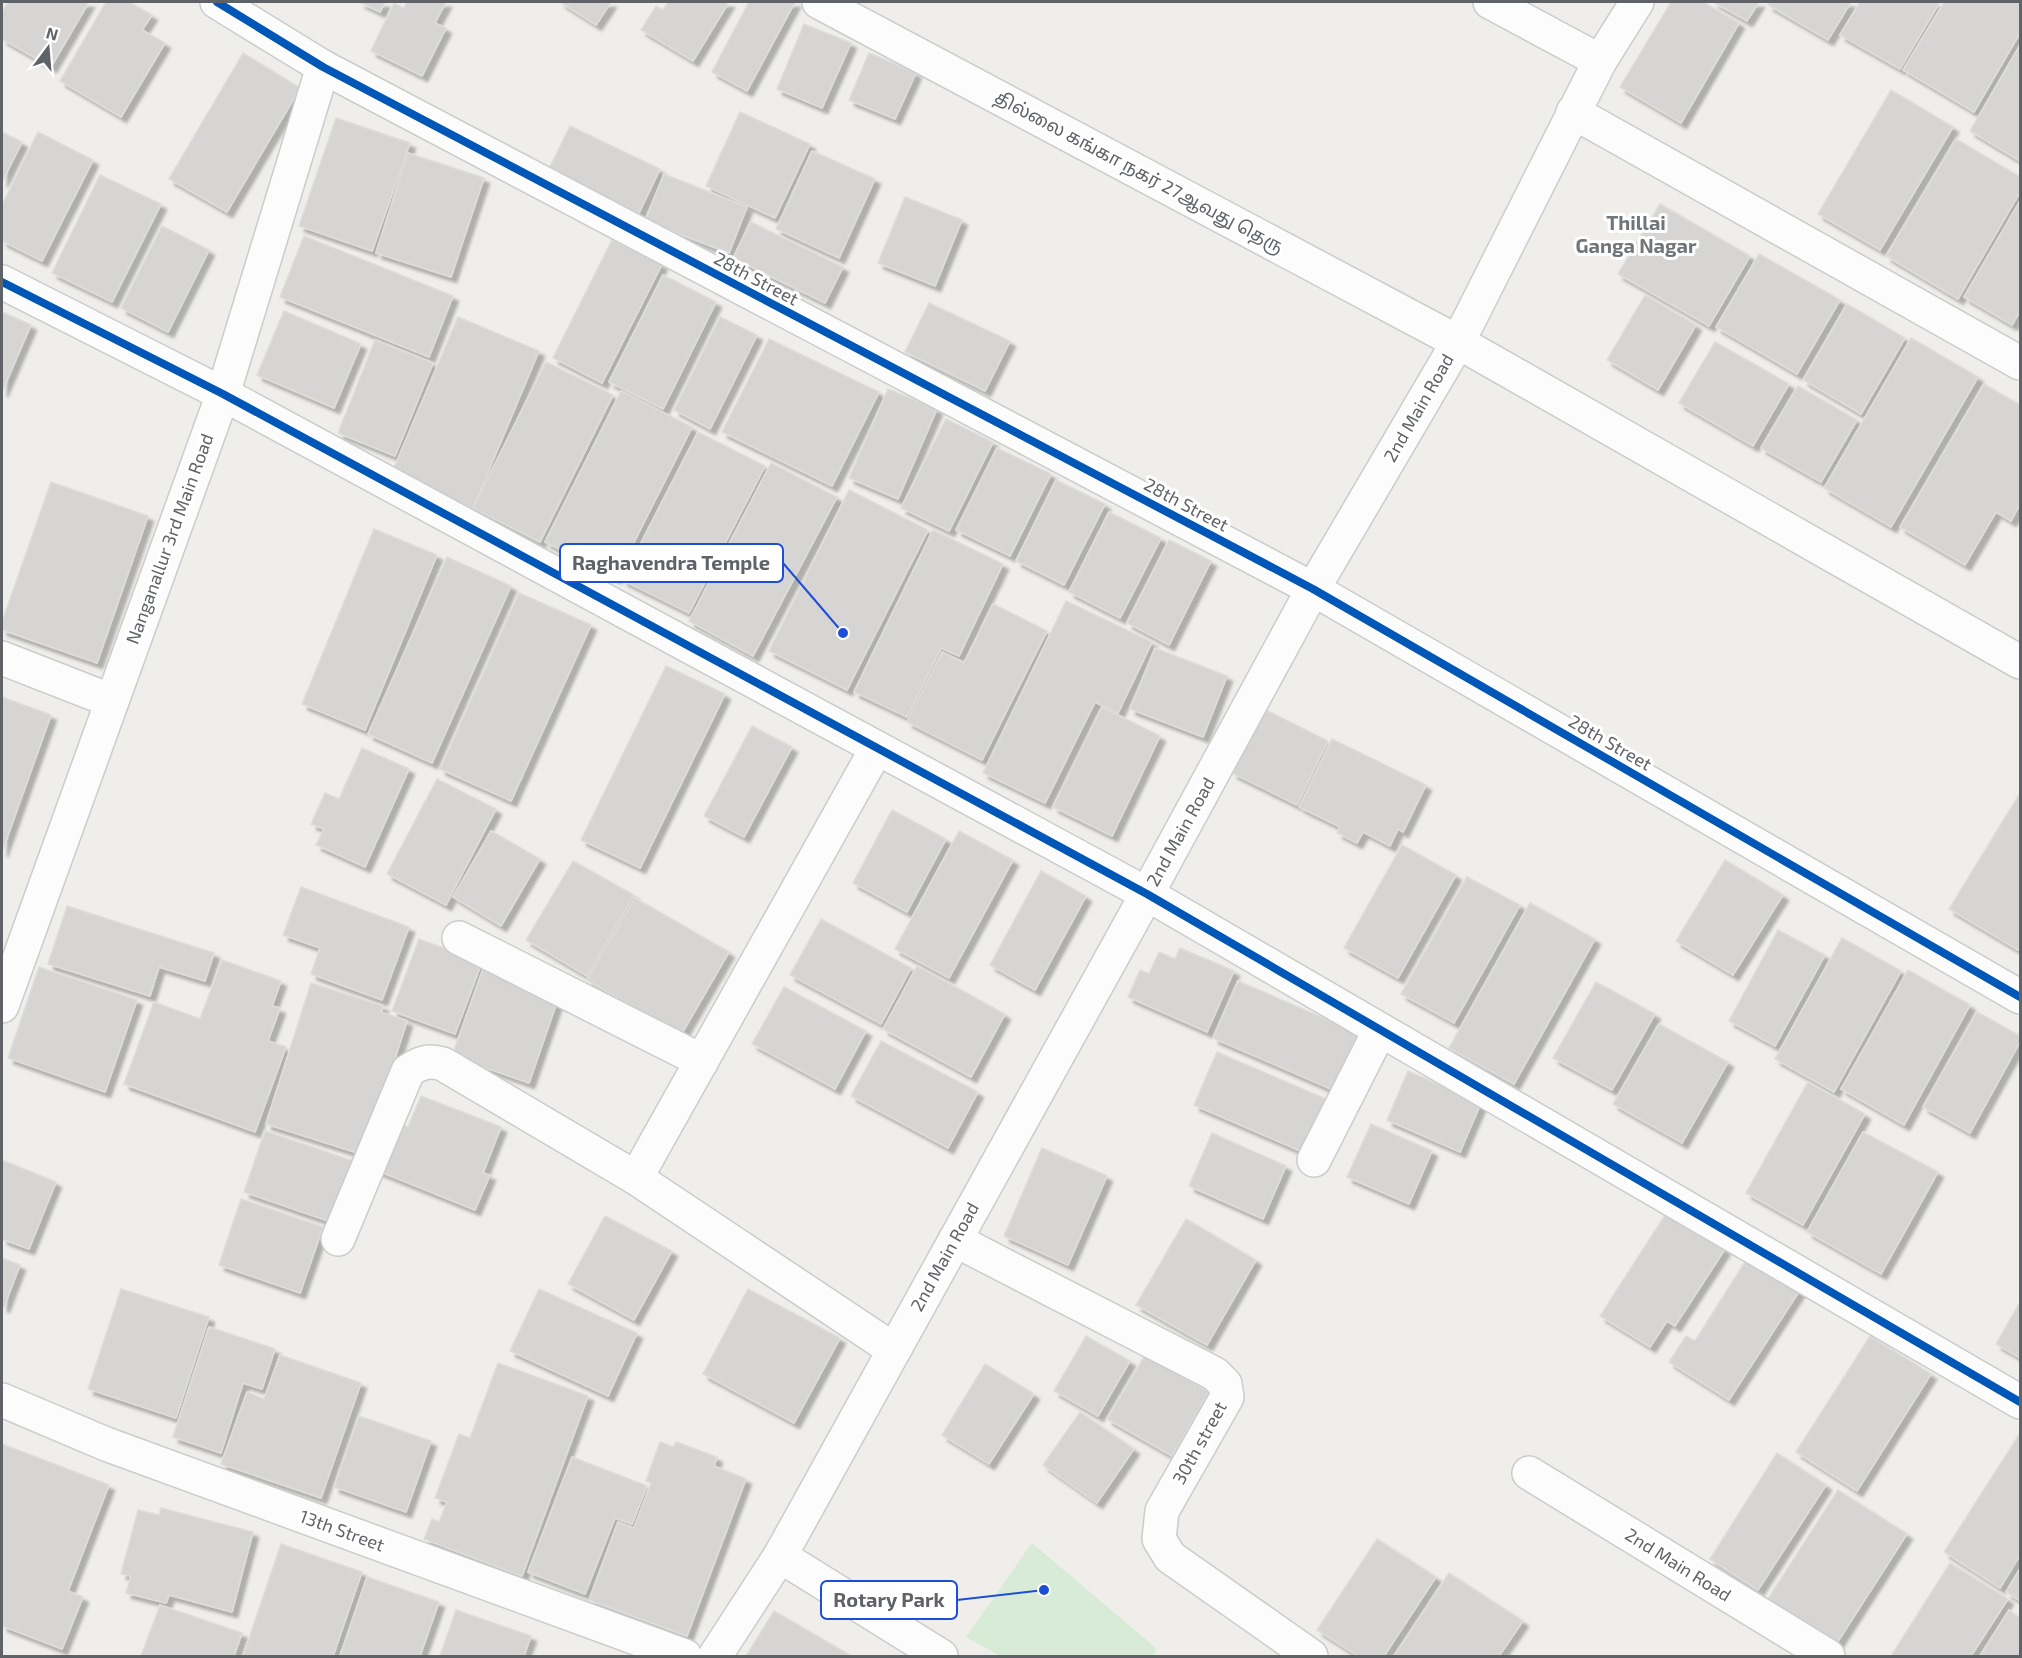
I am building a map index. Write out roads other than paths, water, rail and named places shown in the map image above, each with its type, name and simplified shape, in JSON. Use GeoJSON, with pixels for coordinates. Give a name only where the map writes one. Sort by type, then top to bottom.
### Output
{"type":"FeatureCollection","features":[{"type":"Feature","properties":{"kind":"street","name":"28th Street"},"geometry":{"type":"LineString","coordinates":[[217,2],[323,67],[1313,589],[2020,997]]}},
{"type":"Feature","properties":{"kind":"street","name":"தில்லை கங்கா நகர் 27ஆவது தெரு"},"geometry":{"type":"LineString","coordinates":[[819,2],[1458,342],[2020,662]]}},
{"type":"Feature","properties":{"kind":"street"},"geometry":{"type":"LineString","coordinates":[[1490,2],[1600,61]]}},
{"type":"Feature","properties":{"kind":"street","name":"2nd Main Road"},"geometry":{"type":"LineString","coordinates":[[715,1656],[780,1556],[1147,894],[1313,589],[1458,342],[1600,61],[1637,2]]}},
{"type":"Feature","properties":{"kind":"street","name":"Nanganallur 3rd Main Road"},"geometry":{"type":"LineString","coordinates":[[2,1006],[223,394],[323,67]]}},
{"type":"Feature","properties":{"kind":"street"},"geometry":{"type":"LineString","coordinates":[[1574,112],[2020,363]]}},
{"type":"Feature","properties":{"kind":"street"},"geometry":{"type":"LineString","coordinates":[[2,282],[223,394],[1147,894],[2020,1402]]}},
{"type":"Feature","properties":{"kind":"street"},"geometry":{"type":"LineString","coordinates":[[2,658],[112,700]]}},
{"type":"Feature","properties":{"kind":"street"},"geometry":{"type":"LineString","coordinates":[[636,1178],[877,748]]}},
{"type":"Feature","properties":{"kind":"street"},"geometry":{"type":"LineString","coordinates":[[459,938],[702,1061]]}},
{"type":"Feature","properties":{"kind":"street"},"geometry":{"type":"LineString","coordinates":[[1314,1160],[1380,1030]]}},
{"type":"Feature","properties":{"kind":"street"},"geometry":{"type":"LineString","coordinates":[[338,1239],[408,1071],[430,1061],[443,1064],[636,1178],[894,1350]]}},
{"type":"Feature","properties":{"kind":"street","name":"30th street"},"geometry":{"type":"LineString","coordinates":[[954,1240],[1215,1374],[1225,1384],[1227,1397],[1162,1511],[1159,1539],[1170,1557],[1311,1656]]}},
{"type":"Feature","properties":{"kind":"street","name":"13th Street"},"geometry":{"type":"LineString","coordinates":[[2,1400],[117,1449],[685,1656]]}},
{"type":"Feature","properties":{"kind":"street","name":"2nd Main Road"},"geometry":{"type":"LineString","coordinates":[[1529,1473],[1828,1656]]}},
{"type":"Feature","properties":{"kind":"street"},"geometry":{"type":"LineString","coordinates":[[780,1556],[941,1656]]}},
{"type":"Feature","properties":{"kind":"place","name":"Raghavendra Temple"},"geometry":{"type":"Point","coordinates":[843,633]}},
{"type":"Feature","properties":{"kind":"place","name":"Rotary Park"},"geometry":{"type":"Point","coordinates":[1044,1590]}},
{"type":"Feature","properties":{"kind":"district","name":"Thillai Ganga Nagar"},"geometry":{"type":"Point","coordinates":[1636,234]}}]}
